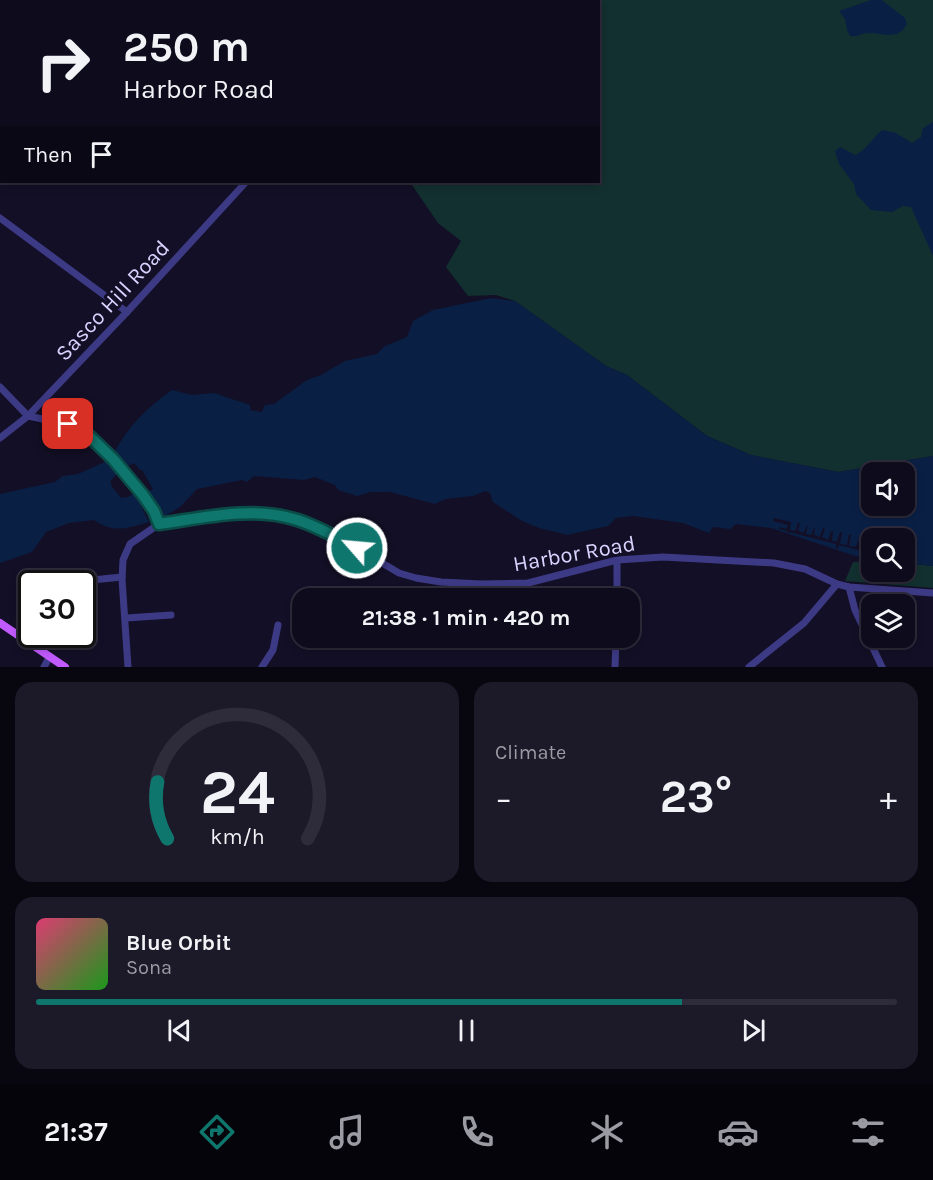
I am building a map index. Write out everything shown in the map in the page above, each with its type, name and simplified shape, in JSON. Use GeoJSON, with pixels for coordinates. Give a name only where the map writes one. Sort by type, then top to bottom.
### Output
{"type":"FeatureCollection","features":[{"type":"Feature","properties":{"kind":"main road"},"geometry":{"type":"LineString","coordinates":[[0,623],[64,667]]}},
{"type":"Feature","properties":{"kind":"street","name":"Sasco Hill Road"},"geometry":{"type":"LineString","coordinates":[[0,438],[28,416],[245,183]]}},
{"type":"Feature","properties":{"kind":"street"},"geometry":{"type":"LineString","coordinates":[[0,218],[127,312]]}},
{"type":"Feature","properties":{"kind":"street"},"geometry":{"type":"LineString","coordinates":[[0,387],[28,416],[81,428],[113,459],[154,511],[159,524],[130,544],[123,560],[128,667]]}},
{"type":"Feature","properties":{"kind":"street","name":"Harbor Road"},"geometry":{"type":"LineString","coordinates":[[159,524],[243,513],[277,515],[315,527],[399,573],[441,582],[528,583],[617,560],[663,557],[774,562],[805,569],[849,588],[933,593]]}},
{"type":"Feature","properties":{"kind":"street"},"geometry":{"type":"LineString","coordinates":[[617,560],[617,588]]}},
{"type":"Feature","properties":{"kind":"street"},"geometry":{"type":"LineString","coordinates":[[96,580],[122,577]]}},
{"type":"Feature","properties":{"kind":"street"},"geometry":{"type":"LineString","coordinates":[[749,667],[804,623],[837,584]]}},
{"type":"Feature","properties":{"kind":"street"},"geometry":{"type":"LineString","coordinates":[[849,588],[855,610],[882,667]]}},
{"type":"Feature","properties":{"kind":"street"},"geometry":{"type":"LineString","coordinates":[[126,618],[171,615]]}},
{"type":"Feature","properties":{"kind":"street"},"geometry":{"type":"LineString","coordinates":[[262,667],[273,650],[278,625]]}},
{"type":"Feature","properties":{"kind":"street"},"geometry":{"type":"LineString","coordinates":[[615,667],[616,648]]}},
{"type":"Feature","properties":{"kind":"street"},"geometry":{"type":"LineString","coordinates":[[44,667],[50,656]]}},
{"type":"Feature","properties":{"kind":"green space"},"geometry":{"type":"Polygon","coordinates":[[[600,0],[933,0],[933,456],[897,462],[861,462],[861,468],[838,472],[751,455],[707,436],[627,375],[606,366],[515,301],[496,295],[468,296],[446,267],[461,241],[438,223],[411,183],[600,183],[600,0]]]}},
{"type":"Feature","properties":{"kind":"green space"},"geometry":{"type":"Polygon","coordinates":[[[861,561],[861,582],[915,582],[915,564],[933,566],[933,588],[845,581],[853,562],[861,561]]]}},
{"type":"Feature","properties":{"kind":"water"},"geometry":{"type":"Polygon","coordinates":[[[871,0],[882,0],[905,18],[907,24],[899,33],[885,35],[869,33],[850,36],[845,19],[839,11],[871,0]]]}},
{"type":"Feature","properties":{"kind":"water"},"geometry":{"type":"Polygon","coordinates":[[[933,122],[933,256],[911,207],[903,206],[892,212],[871,210],[856,194],[854,184],[839,164],[835,151],[840,147],[855,155],[862,151],[882,130],[896,133],[912,143],[921,137],[923,128],[933,122]]]}},
{"type":"Feature","properties":{"kind":"water"},"geometry":{"type":"Polygon","coordinates":[[[491,298],[515,301],[606,366],[627,375],[707,436],[751,455],[838,472],[861,468],[861,516],[915,516],[915,462],[897,462],[933,456],[933,566],[915,564],[915,528],[861,528],[861,555],[858,557],[771,528],[736,524],[730,529],[713,527],[709,533],[683,523],[633,516],[616,518],[608,526],[567,535],[522,521],[493,502],[490,493],[485,491],[473,496],[445,499],[435,504],[390,492],[371,492],[357,496],[338,490],[335,485],[315,477],[304,480],[254,476],[247,482],[242,480],[197,489],[180,507],[165,516],[147,493],[153,489],[142,470],[134,463],[128,466],[114,453],[125,434],[139,418],[172,390],[192,395],[214,393],[250,405],[250,410],[262,412],[265,405],[274,404],[307,380],[345,361],[377,354],[385,346],[407,337],[413,321],[433,310],[491,298]]]}},
{"type":"Feature","properties":{"kind":"water"},"geometry":{"type":"Polygon","coordinates":[[[109,460],[117,469],[111,485],[121,498],[136,492],[149,522],[121,528],[108,527],[94,520],[69,523],[46,532],[32,552],[0,563],[0,494],[55,482],[63,476],[78,474],[109,460]]]}},
{"type":"Feature","properties":{"kind":"pier"},"geometry":{"type":"Polygon","coordinates":[[[774,518],[791,522],[790,530],[795,531],[800,523],[798,530],[803,533],[808,525],[806,534],[811,535],[815,526],[814,535],[820,537],[823,528],[825,529],[822,537],[828,540],[833,531],[832,541],[837,541],[840,532],[842,533],[840,544],[847,545],[849,534],[851,535],[849,546],[856,547],[860,536],[859,549],[861,551],[839,545],[838,549],[836,544],[789,532],[788,534],[787,531],[779,529],[780,527],[786,529],[788,525],[773,521],[774,518]]]}},
{"type":"Feature","properties":{"kind":"route"},"geometry":{"type":"LineString","coordinates":[[68,424],[81,428],[113,459],[143,495],[154,511],[159,524],[243,513],[277,515],[315,527],[357,548]]}}]}
